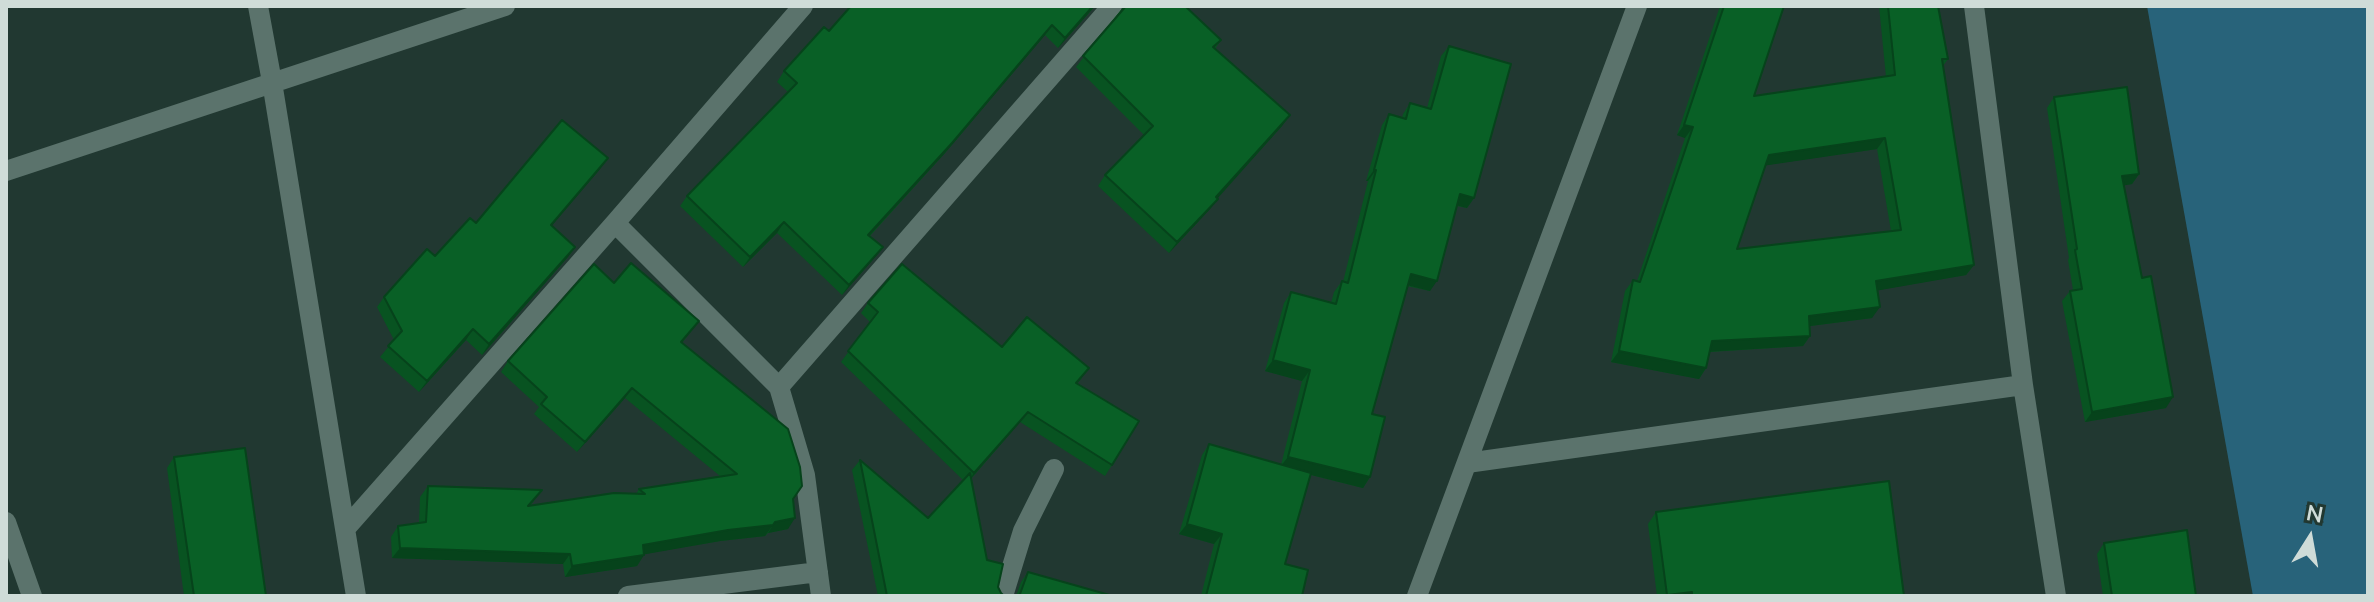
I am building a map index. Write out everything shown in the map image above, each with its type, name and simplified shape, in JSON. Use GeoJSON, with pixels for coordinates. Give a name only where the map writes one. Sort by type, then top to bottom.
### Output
{"type":"FeatureCollection","features":[{"type":"Feature","properties":{"kind":"street"},"geometry":{"type":"LineString","coordinates":[[258,6],[356,596]]}},
{"type":"Feature","properties":{"kind":"street"},"geometry":{"type":"LineString","coordinates":[[6,171],[505,6]]}},
{"type":"Feature","properties":{"kind":"street"},"geometry":{"type":"LineString","coordinates":[[346,528],[803,6]]}},
{"type":"Feature","properties":{"kind":"street"},"geometry":{"type":"LineString","coordinates":[[779,387],[1112,6]]}},
{"type":"Feature","properties":{"kind":"street"},"geometry":{"type":"LineString","coordinates":[[1417,596],[1637,6]]}},
{"type":"Feature","properties":{"kind":"street"},"geometry":{"type":"LineString","coordinates":[[1974,6],[2023,385],[2056,596]]}},
{"type":"Feature","properties":{"kind":"street"},"geometry":{"type":"LineString","coordinates":[[615,223],[779,387],[805,475],[821,596]]}},
{"type":"Feature","properties":{"kind":"street"},"geometry":{"type":"LineString","coordinates":[[1467,463],[2023,385]]}},
{"type":"Feature","properties":{"kind":"street"},"geometry":{"type":"LineString","coordinates":[[1003,596],[1023,531],[1054,469]]}},
{"type":"Feature","properties":{"kind":"street"},"geometry":{"type":"LineString","coordinates":[[6,522],[32,596]]}},
{"type":"Feature","properties":{"kind":"street"},"geometry":{"type":"LineString","coordinates":[[628,596],[818,572]]}},
{"type":"Feature","properties":{"kind":"water"},"geometry":{"type":"Polygon","coordinates":[[[2147,6],[2368,6],[2368,596],[2253,596],[2147,6]]]}},
{"type":"Feature","properties":{"kind":"building"},"geometry":{"type":"Polygon","coordinates":[[[851,6],[1093,6],[1065,38],[1052,25],[952,143],[868,235],[883,247],[849,285],[784,222],[750,257],[687,196],[797,83],[784,71],[824,27],[829,31],[851,6]]]}},
{"type":"Feature","properties":{"kind":"building"},"geometry":{"type":"Polygon","coordinates":[[[1126,6],[1185,6],[1221,40],[1213,47],[1290,115],[1177,242],[1105,175],[1153,126],[1083,56],[1126,6]]]}},
{"type":"Feature","properties":{"kind":"building"},"geometry":{"type":"Polygon","coordinates":[[[1724,6],[1784,6],[1754,96],[1895,75],[1888,6],[1938,6],[1948,59],[1942,59],[1974,265],[1876,281],[1880,307],[1809,316],[1810,336],[1712,341],[1706,368],[1619,351],[1633,280],[1640,282],[1693,127],[1684,125],[1724,6]],[[1885,138],[1769,155],[1737,249],[1901,230],[1885,138]]]}},
{"type":"Feature","properties":{"kind":"building"},"geometry":{"type":"Polygon","coordinates":[[[1449,46],[1511,64],[1474,198],[1460,194],[1437,281],[1411,274],[1372,414],[1385,417],[1370,477],[1288,457],[1310,370],[1273,360],[1291,292],[1336,304],[1342,281],[1348,283],[1389,114],[1406,119],[1410,103],[1431,109],[1449,46]]]}},
{"type":"Feature","properties":{"kind":"building"},"geometry":{"type":"Polygon","coordinates":[[[2127,87],[2139,174],[2122,176],[2142,278],[2151,276],[2173,397],[2092,412],[2070,291],[2082,289],[2054,97],[2127,87]]]}},
{"type":"Feature","properties":{"kind":"building"},"geometry":{"type":"Polygon","coordinates":[[[562,120],[608,158],[551,225],[575,247],[489,344],[473,329],[427,381],[388,346],[402,331],[384,297],[427,249],[435,256],[470,218],[476,223],[562,120]]]}},
{"type":"Feature","properties":{"kind":"building"},"geometry":{"type":"Polygon","coordinates":[[[631,263],[699,321],[681,342],[788,429],[800,467],[802,486],[793,499],[795,518],[773,525],[643,545],[644,555],[572,566],[570,554],[400,548],[398,526],[426,522],[428,486],[542,490],[528,506],[614,493],[645,494],[639,489],[737,474],[632,388],[585,442],[541,404],[547,397],[508,361],[594,264],[614,283],[631,263]]]}},
{"type":"Feature","properties":{"kind":"building"},"geometry":{"type":"Polygon","coordinates":[[[902,264],[1002,347],[1027,317],[1089,368],[1076,383],[1139,421],[1112,465],[1028,412],[974,473],[848,351],[878,312],[868,303],[902,264]]]}},
{"type":"Feature","properties":{"kind":"building"},"geometry":{"type":"Polygon","coordinates":[[[1209,444],[1311,473],[1285,564],[1308,570],[1302,596],[1206,596],[1222,534],[1187,524],[1209,444]]]}},
{"type":"Feature","properties":{"kind":"building"},"geometry":{"type":"Polygon","coordinates":[[[245,448],[266,596],[194,596],[174,457],[245,448]]]}},
{"type":"Feature","properties":{"kind":"building"},"geometry":{"type":"Polygon","coordinates":[[[860,460],[928,518],[970,473],[987,560],[1003,564],[998,587],[1004,596],[887,596],[860,460]]]}},
{"type":"Feature","properties":{"kind":"building"},"geometry":{"type":"Polygon","coordinates":[[[1889,481],[1904,596],[1692,596],[1692,592],[1667,595],[1656,512],[1889,481]]]}},
{"type":"Feature","properties":{"kind":"building"},"geometry":{"type":"Polygon","coordinates":[[[2187,530],[2196,596],[2112,596],[2104,543],[2187,530]]]}},
{"type":"Feature","properties":{"kind":"building"},"geometry":{"type":"Polygon","coordinates":[[[1028,572],[1113,596],[1017,596],[1028,572]]]}}]}
